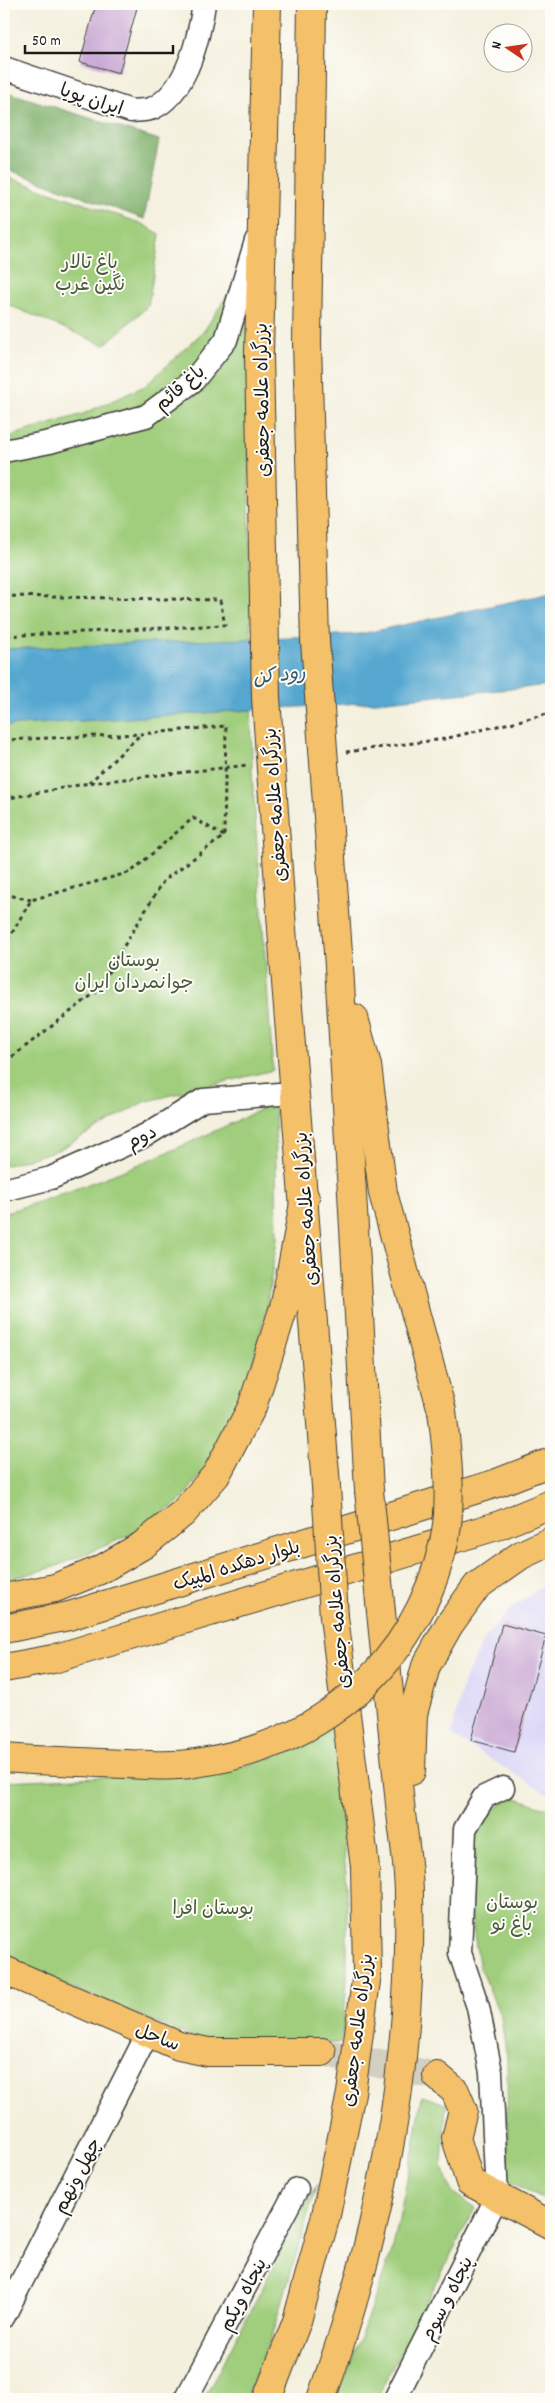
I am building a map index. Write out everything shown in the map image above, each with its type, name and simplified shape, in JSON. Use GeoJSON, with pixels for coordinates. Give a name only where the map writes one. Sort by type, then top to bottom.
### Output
{"type":"FeatureCollection","features":[{"type":"Feature","properties":{"kind":"main road","name":"بزرگراه علامه جعفری"},"geometry":{"type":"LineString","coordinates":[[267,4],[259,355],[266,697],[284,957],[305,1198],[334,1618],[365,1867],[366,1973],[351,2093],[326,2214],[297,2321],[267,2399]]}},
{"type":"Feature","properties":{"kind":"main road"},"geometry":{"type":"LineString","coordinates":[[312,4],[307,342],[314,641],[339,966],[369,1490],[410,1895]]}},
{"type":"Feature","properties":{"kind":"main road"},"geometry":{"type":"LineString","coordinates":[[4,1758],[194,1764],[250,1752],[296,1734],[332,1712],[367,1684],[389,1658],[430,1590],[444,1541],[448,1493],[442,1411],[383,1193],[367,1065],[339,966]]}},
{"type":"Feature","properties":{"kind":"main road"},"geometry":{"type":"LineString","coordinates":[[4,1598],[55,1588],[100,1570],[143,1544],[184,1513],[216,1475],[252,1407],[285,1304],[305,1198]]}},
{"type":"Feature","properties":{"kind":"main road","name":"بلوار دهکده المپیک"},"geometry":{"type":"LineString","coordinates":[[4,1629],[78,1613],[497,1483],[551,1462]]}},
{"type":"Feature","properties":{"kind":"main road","name":"بلوار دهکده المپیک"},"geometry":{"type":"LineString","coordinates":[[4,1668],[53,1659],[500,1525],[551,1504]]}},
{"type":"Feature","properties":{"kind":"main road"},"geometry":{"type":"LineString","coordinates":[[321,2399],[346,2329],[367,2245],[394,2119],[406,2032],[413,1714],[426,1666],[449,1624],[477,1586],[521,1555],[551,1542]]}},
{"type":"Feature","properties":{"kind":"main road","name":"ساحل"},"geometry":{"type":"LineString","coordinates":[[4,1970],[179,2046],[208,2052],[322,2052]]}},
{"type":"Feature","properties":{"kind":"main road"},"geometry":{"type":"LineString","coordinates":[[437,2076],[455,2091],[463,2110],[456,2138],[470,2182],[551,2225]]}},
{"type":"Feature","properties":{"kind":"street","name":"ایران پویا"},"geometry":{"type":"LineString","coordinates":[[4,68],[131,111],[153,108],[169,96],[183,78],[192,52],[204,4]]}},
{"type":"Feature","properties":{"kind":"street","name":"باغ قائم"},"geometry":{"type":"LineString","coordinates":[[4,451],[50,442],[146,416],[193,380],[226,340],[262,221]]}},
{"type":"Feature","properties":{"kind":"street","name":"دوم"},"geometry":{"type":"LineString","coordinates":[[4,1190],[51,1178],[146,1134],[203,1100],[279,1094]]}},
{"type":"Feature","properties":{"kind":"street"},"geometry":{"type":"LineString","coordinates":[[497,2197],[491,2072],[478,2007],[460,1953],[465,1829],[484,1797],[503,1788]]}},
{"type":"Feature","properties":{"kind":"street","name":"چهل ونهم"},"geometry":{"type":"LineString","coordinates":[[4,2316],[148,2033]]}},
{"type":"Feature","properties":{"kind":"street","name":"پنجاه ویکم"},"geometry":{"type":"LineString","coordinates":[[186,2399],[298,2189]]}},
{"type":"Feature","properties":{"kind":"street","name":"پنجاه و سوم"},"geometry":{"type":"LineString","coordinates":[[395,2399],[497,2197]]}},
{"type":"Feature","properties":{"kind":"path"},"geometry":{"type":"LineString","coordinates":[[4,596],[220,600],[225,626],[4,636]]}},
{"type":"Feature","properties":{"kind":"path"},"geometry":{"type":"LineString","coordinates":[[345,752],[444,739],[551,713]]}},
{"type":"Feature","properties":{"kind":"path"},"geometry":{"type":"LineString","coordinates":[[4,740],[142,734],[226,726],[224,836]]}},
{"type":"Feature","properties":{"kind":"path"},"geometry":{"type":"LineString","coordinates":[[89,783],[142,734]]}},
{"type":"Feature","properties":{"kind":"path"},"geometry":{"type":"LineString","coordinates":[[4,799],[89,783],[256,764]]}},
{"type":"Feature","properties":{"kind":"path"},"geometry":{"type":"LineString","coordinates":[[4,894],[31,900],[131,872],[193,818],[224,836]]}},
{"type":"Feature","properties":{"kind":"path"},"geometry":{"type":"LineString","coordinates":[[4,1063],[96,992],[164,880],[224,836]]}},
{"type":"Feature","properties":{"kind":"path"},"geometry":{"type":"LineString","coordinates":[[4,947],[31,900]]}},
{"type":"Feature","properties":{"kind":"shaded area"},"geometry":{"type":"Polygon","coordinates":[[[551,1580],[551,1796],[451,1735],[464,1680],[485,1638],[510,1609],[551,1580]]]}},
{"type":"Feature","properties":{"kind":"green space"},"geometry":{"type":"Polygon","coordinates":[[[4,91],[159,140],[144,219],[4,168],[4,91]]]}},
{"type":"Feature","properties":{"kind":"green space","name":"باغ تالار نگین غرب"},"geometry":{"type":"Polygon","coordinates":[[[4,176],[140,223],[160,234],[148,306],[104,345],[4,303],[4,176]]]}},
{"type":"Feature","properties":{"kind":"green space","name":"بوستان جوانمردان ایران"},"geometry":{"type":"Polygon","coordinates":[[[247,265],[252,774],[273,1070],[144,1102],[58,1150],[4,1166],[4,438],[83,414],[145,386],[204,331],[247,265]]]}},
{"type":"Feature","properties":{"kind":"green space"},"geometry":{"type":"Polygon","coordinates":[[[275,1102],[277,1240],[266,1310],[248,1383],[224,1441],[182,1500],[128,1536],[54,1567],[4,1581],[4,1213],[108,1177],[209,1134],[275,1102]]]}},
{"type":"Feature","properties":{"kind":"green space","name":"بوستان افرا"},"geometry":{"type":"Polygon","coordinates":[[[334,1727],[347,1887],[347,1978],[342,2043],[212,2045],[4,1960],[4,1781],[220,1772],[252,1764],[279,1754],[334,1727]]]}},
{"type":"Feature","properties":{"kind":"green space","name":"بوستان باغ نو"},"geometry":{"type":"Polygon","coordinates":[[[511,1796],[551,1810],[551,2202],[508,2181],[507,2058],[501,2017],[480,1969],[470,1910],[473,1828],[511,1796]]]}},
{"type":"Feature","properties":{"kind":"green space"},"geometry":{"type":"Polygon","coordinates":[[[422,2096],[446,2104],[442,2165],[453,2193],[475,2208],[376,2399],[337,2399],[392,2252],[413,2151],[422,2096]]]}},
{"type":"Feature","properties":{"kind":"green space"},"geometry":{"type":"Polygon","coordinates":[[[317,2184],[272,2337],[245,2399],[204,2399],[317,2184]]]}},
{"type":"Feature","properties":{"kind":"water","name":"رود کن"},"geometry":{"type":"Polygon","coordinates":[[[551,593],[551,685],[376,702],[4,726],[4,649],[361,634],[551,593]]]}},
{"type":"Feature","properties":{"kind":"building"},"geometry":{"type":"Polygon","coordinates":[[[96,4],[138,4],[119,73],[80,62],[96,4]]]}},
{"type":"Feature","properties":{"kind":"building"},"geometry":{"type":"Polygon","coordinates":[[[502,1624],[546,1636],[514,1752],[471,1740],[502,1624]]]}},
{"type":"Feature","properties":{"kind":"tunnel"},"geometry":{"type":"LineString","coordinates":[[322,2052],[437,2076]]}}]}
